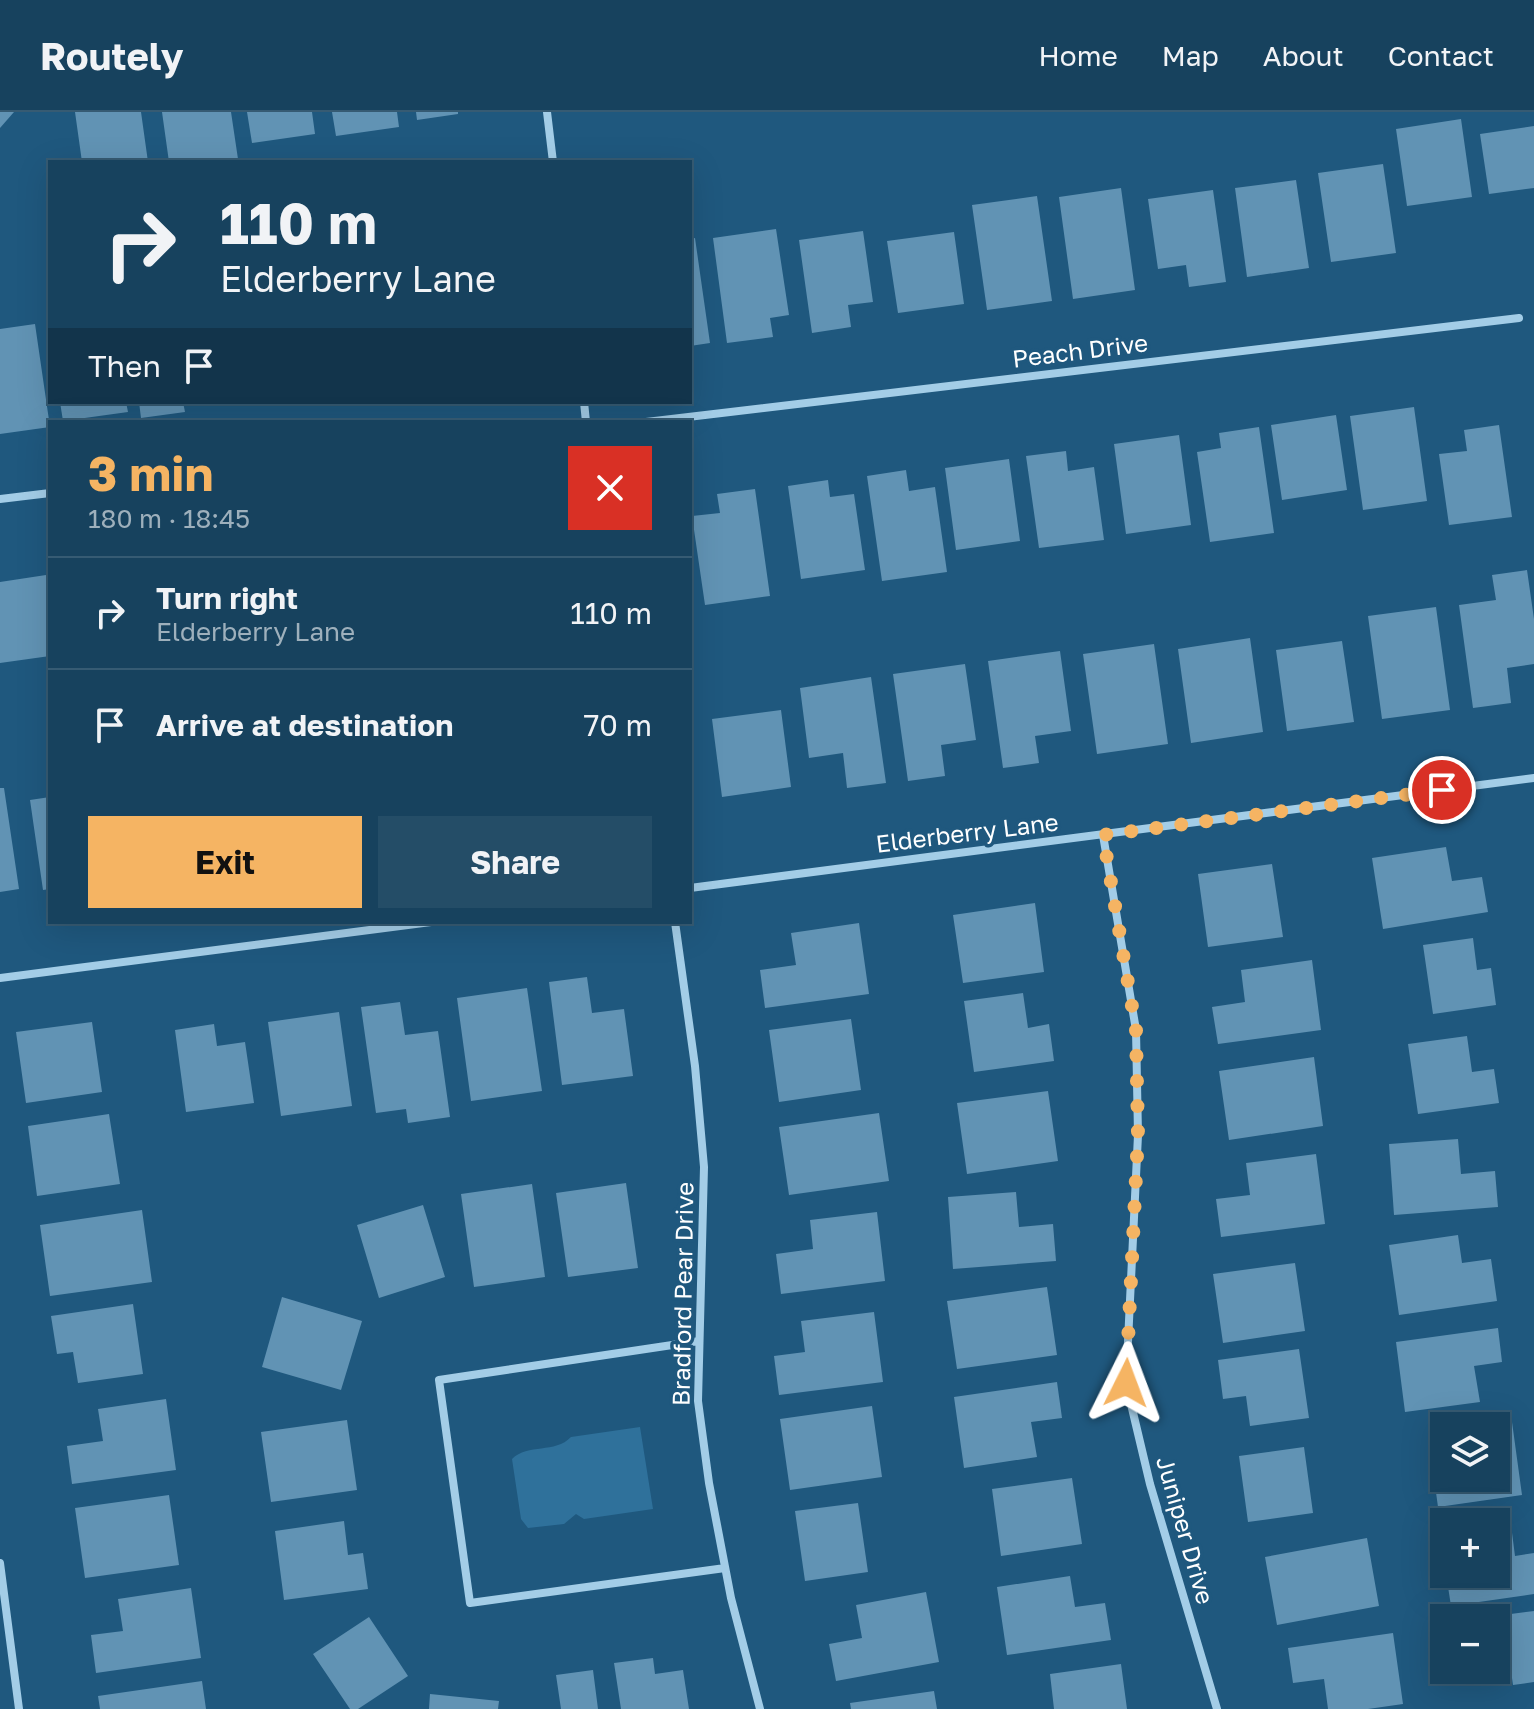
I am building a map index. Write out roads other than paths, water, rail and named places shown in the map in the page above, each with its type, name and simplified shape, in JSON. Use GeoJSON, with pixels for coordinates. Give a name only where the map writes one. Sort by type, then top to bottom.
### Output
{"type":"FeatureCollection","features":[{"type":"Feature","properties":{"kind":"street"},"geometry":{"type":"LineString","coordinates":[[547,112],[553,160]]}},
{"type":"Feature","properties":{"kind":"street","name":"Peach Drive"},"geometry":{"type":"LineString","coordinates":[[663,420],[1519,318]]}},
{"type":"Feature","properties":{"kind":"street"},"geometry":{"type":"LineString","coordinates":[[0,499],[48,493]]}},
{"type":"Feature","properties":{"kind":"street","name":"Elderberry Lane"},"geometry":{"type":"LineString","coordinates":[[692,888],[1534,778]]}},
{"type":"Feature","properties":{"kind":"street","name":"Juniper Drive"},"geometry":{"type":"LineString","coordinates":[[1103,835],[1136,1030],[1138,1135],[1126,1383],[1150,1484],[1217,1709]]}},
{"type":"Feature","properties":{"kind":"street"},"geometry":{"type":"LineString","coordinates":[[0,978],[416,924]]}},
{"type":"Feature","properties":{"kind":"street","name":"Bradford Pear Drive"},"geometry":{"type":"LineString","coordinates":[[675,924],[695,1066],[704,1167],[698,1401],[725,1568],[760,1709]]}},
{"type":"Feature","properties":{"kind":"street"},"geometry":{"type":"LineString","coordinates":[[699,1341],[439,1380],[470,1603],[725,1568]]}},
{"type":"Feature","properties":{"kind":"street"},"geometry":{"type":"LineString","coordinates":[[0,1563],[19,1709]]}}]}
